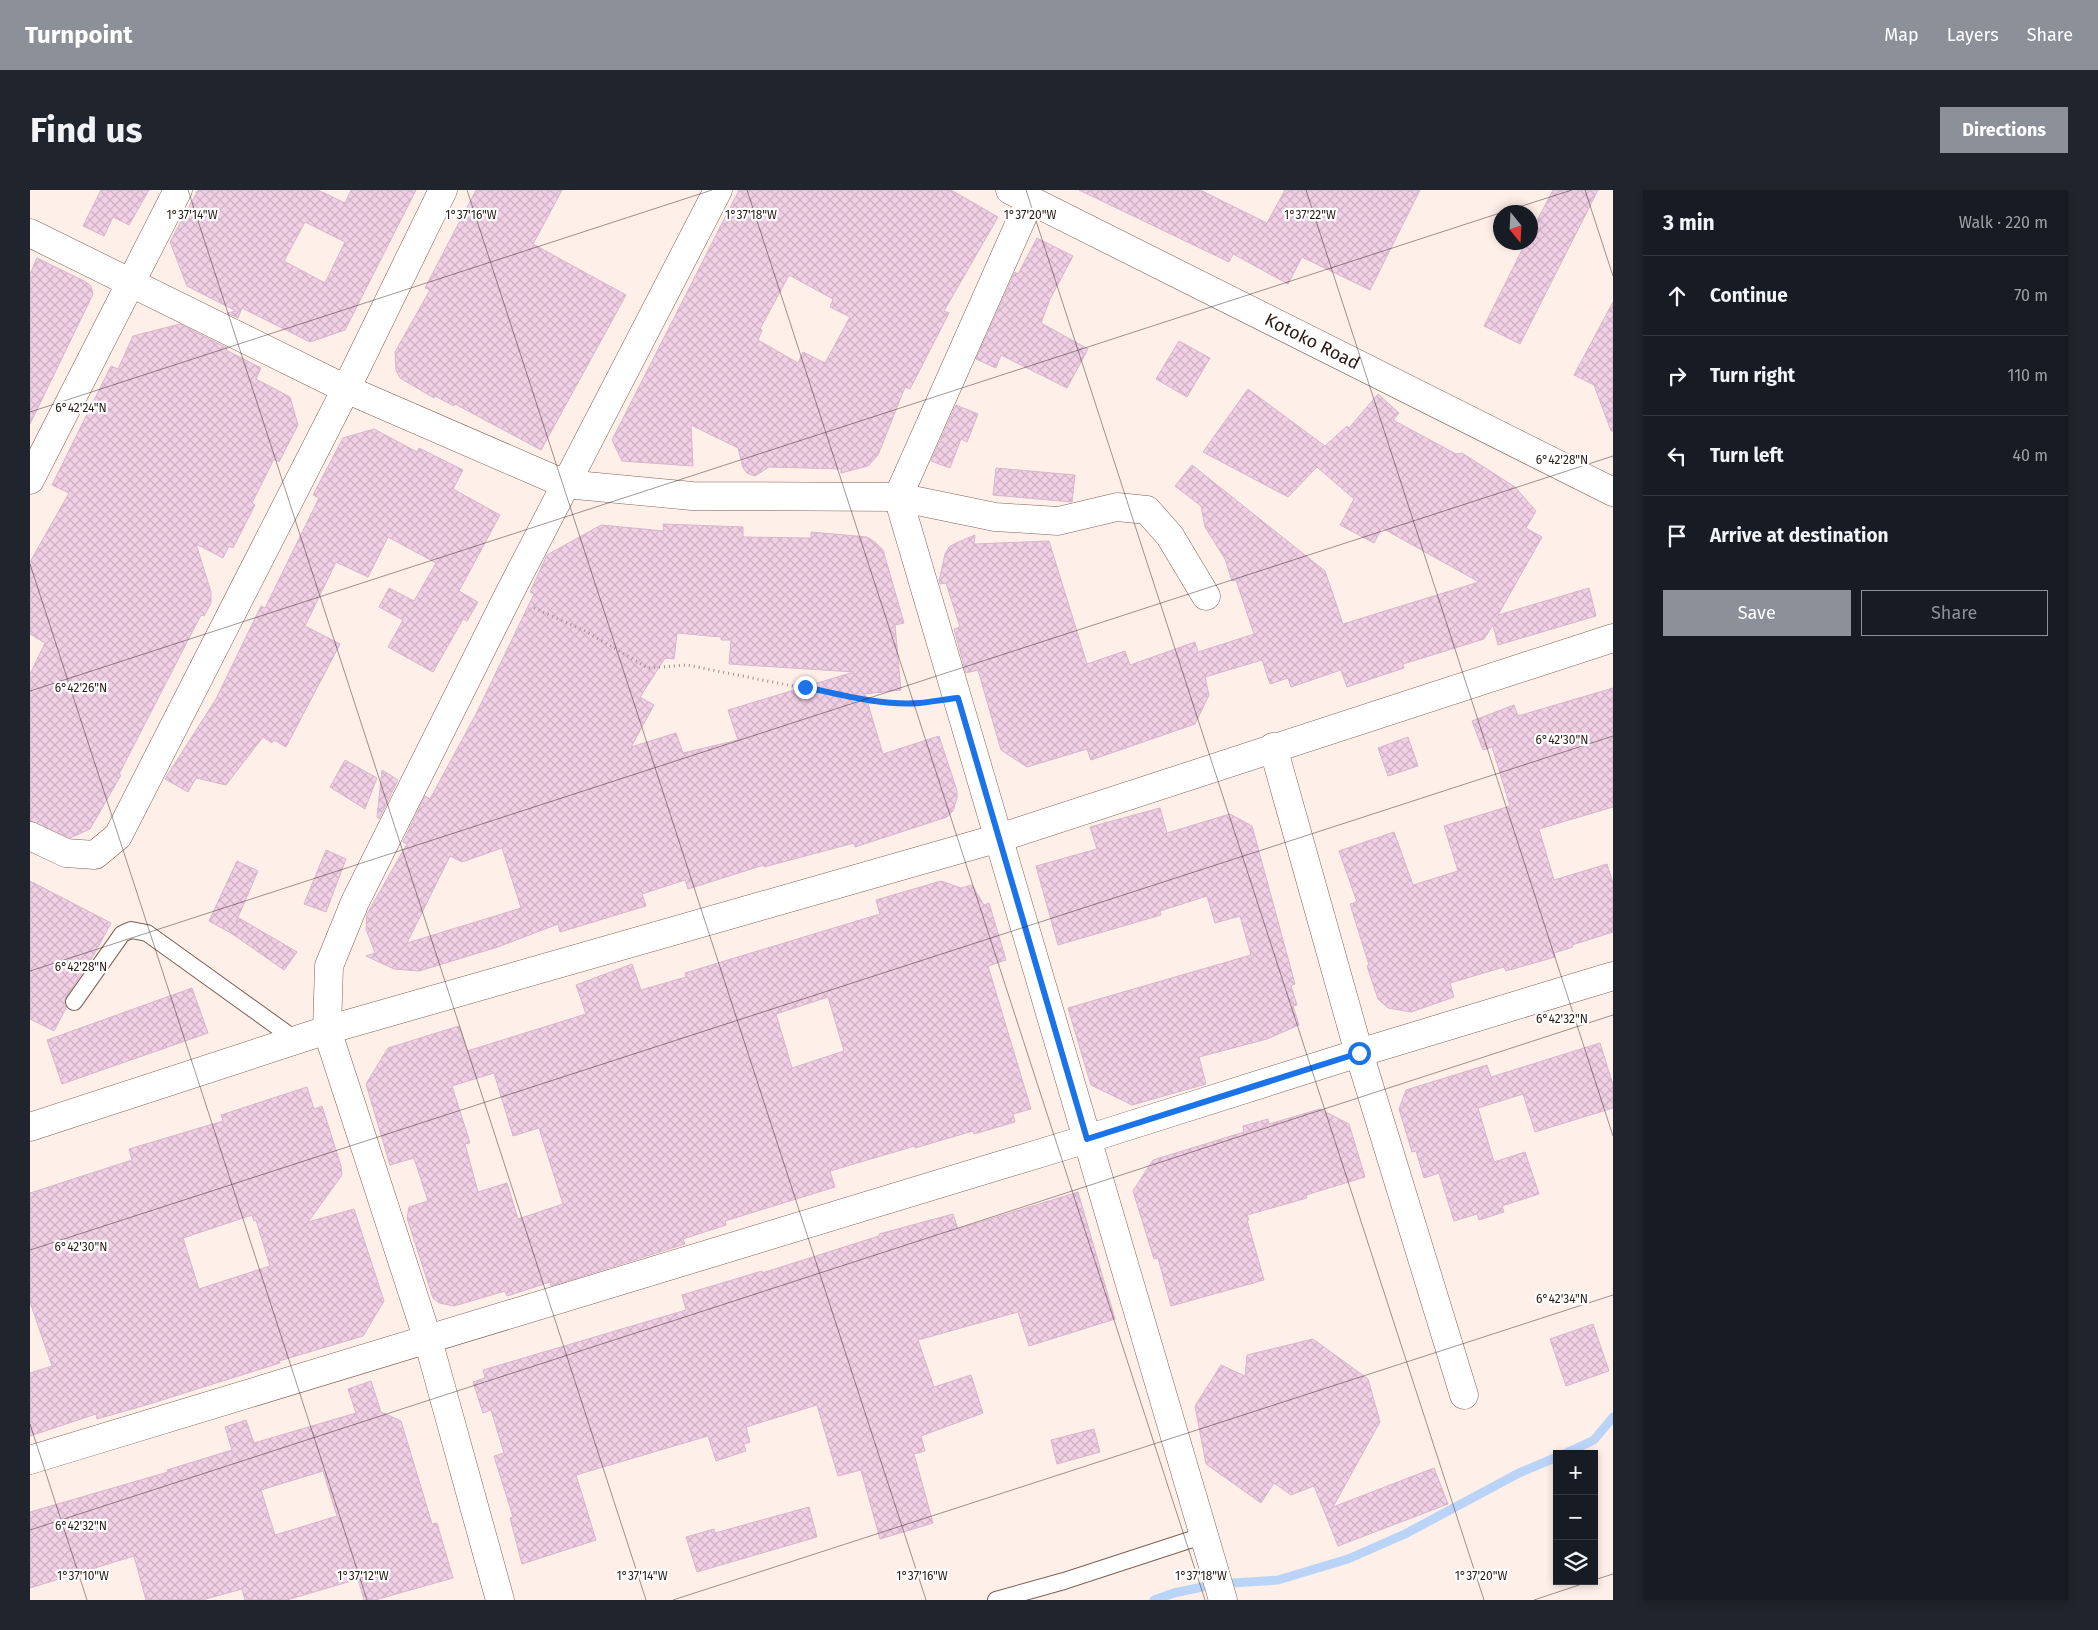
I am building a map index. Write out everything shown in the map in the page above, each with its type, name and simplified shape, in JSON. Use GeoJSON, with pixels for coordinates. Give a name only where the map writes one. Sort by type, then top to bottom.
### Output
{"type":"FeatureCollection","features":[{"type":"Feature","properties":{"kind":"street"},"geometry":{"type":"LineString","coordinates":[[30,480],[178,190]]}},
{"type":"Feature","properties":{"kind":"street"},"geometry":{"type":"LineString","coordinates":[[30,836],[66,853],[96,855],[118,836],[346,389],[443,190]]}},
{"type":"Feature","properties":{"kind":"street"},"geometry":{"type":"LineString","coordinates":[[500,1600],[428,1340],[327,1030],[329,966],[340,934],[508,596],[718,190]]}},
{"type":"Feature","properties":{"kind":"street"},"geometry":{"type":"LineString","coordinates":[[1025,193],[898,496],[1223,1600]]}},
{"type":"Feature","properties":{"kind":"street","name":"Kotoko Road"},"geometry":{"type":"LineString","coordinates":[[1025,193],[1613,492]]}},
{"type":"Feature","properties":{"kind":"street"},"geometry":{"type":"LineString","coordinates":[[30,233],[346,389],[565,484],[692,496],[898,496],[995,517],[1058,521],[1117,508],[1147,510],[1170,536],[1206,596]]}},
{"type":"Feature","properties":{"kind":"street"},"geometry":{"type":"LineString","coordinates":[[30,1128],[327,1030],[999,838],[1273,747],[1613,638]]}},
{"type":"Feature","properties":{"kind":"street"},"geometry":{"type":"LineString","coordinates":[[1273,747],[1359,1053],[1464,1395]]}},
{"type":"Feature","properties":{"kind":"street"},"geometry":{"type":"LineString","coordinates":[[30,1460],[1087,1139],[1359,1053],[1613,976]]}},
{"type":"Feature","properties":{"kind":"lane"},"geometry":{"type":"LineString","coordinates":[[74,1002],[122,934],[131,930],[139,931],[147,933],[296,1040]]}},
{"type":"Feature","properties":{"kind":"lane"},"geometry":{"type":"LineString","coordinates":[[996,1600],[1064,1581],[1205,1535]]}},
{"type":"Feature","properties":{"kind":"path"},"geometry":{"type":"LineString","coordinates":[[508,596],[584,631],[648,668],[688,664],[867,700],[918,704],[958,698]]}},
{"type":"Feature","properties":{"kind":"building"},"geometry":{"type":"Polygon","coordinates":[[[101,190],[149,190],[129,225],[113,217],[104,236],[83,226],[101,190]]]}},
{"type":"Feature","properties":{"kind":"building"},"geometry":{"type":"Polygon","coordinates":[[[198,190],[318,190],[345,203],[351,190],[416,190],[345,330],[310,342],[242,308],[238,318],[227,313],[236,311],[187,286],[170,242],[198,190]],[[305,222],[284,261],[325,283],[345,242],[305,222]]]}},
{"type":"Feature","properties":{"kind":"building"},"geometry":{"type":"Polygon","coordinates":[[[476,190],[562,190],[533,244],[626,295],[541,450],[455,404],[454,406],[435,396],[434,398],[400,378],[396,370],[395,352],[430,290],[425,288],[476,190]]]}},
{"type":"Feature","properties":{"kind":"building"},"geometry":{"type":"Polygon","coordinates":[[[739,190],[951,190],[998,217],[944,311],[949,313],[910,389],[905,387],[878,455],[868,466],[841,473],[841,469],[769,467],[755,476],[747,473],[743,468],[738,448],[691,425],[693,466],[622,461],[612,440],[739,190]],[[789,275],[760,329],[762,330],[758,340],[798,363],[803,352],[825,363],[850,317],[830,307],[833,299],[789,275]]]}},
{"type":"Feature","properties":{"kind":"building"},"geometry":{"type":"Polygon","coordinates":[[[1079,190],[1200,190],[1267,223],[1285,190],[1420,190],[1370,290],[1302,257],[1288,284],[1233,254],[1229,262],[1079,190]]]}},
{"type":"Feature","properties":{"kind":"building"},"geometry":{"type":"Polygon","coordinates":[[[1553,190],[1598,190],[1520,344],[1484,326],[1522,250],[1538,250],[1538,219],[1553,190]]]}},
{"type":"Feature","properties":{"kind":"building"},"geometry":{"type":"Polygon","coordinates":[[[1037,238],[1073,256],[1050,299],[1041,323],[1088,349],[1067,388],[1001,355],[996,368],[976,359],[1015,272],[1018,274],[1037,238]]]}},
{"type":"Feature","properties":{"kind":"building"},"geometry":{"type":"Polygon","coordinates":[[[37,258],[86,282],[91,286],[93,294],[30,424],[30,274],[37,258]]]}},
{"type":"Feature","properties":{"kind":"building"},"geometry":{"type":"Polygon","coordinates":[[[1613,302],[1613,431],[1611,431],[1594,385],[1574,375],[1613,302]]]}},
{"type":"Feature","properties":{"kind":"building"},"geometry":{"type":"Polygon","coordinates":[[[180,324],[261,368],[256,379],[290,397],[298,425],[279,462],[274,459],[252,503],[255,505],[233,548],[229,546],[223,558],[196,544],[211,592],[211,603],[204,616],[201,615],[119,774],[121,775],[90,829],[70,838],[30,821],[30,674],[45,643],[30,634],[30,562],[69,493],[52,485],[111,366],[118,369],[133,336],[180,324]]]}},
{"type":"Feature","properties":{"kind":"building"},"geometry":{"type":"Polygon","coordinates":[[[1179,341],[1210,358],[1187,397],[1156,379],[1179,341]]]}},
{"type":"Feature","properties":{"kind":"building"},"geometry":{"type":"Polygon","coordinates":[[[1248,389],[1325,446],[1347,426],[1349,428],[1378,394],[1399,413],[1393,420],[1456,454],[1462,453],[1515,487],[1536,511],[1526,528],[1542,537],[1498,615],[1589,588],[1596,616],[1498,645],[1493,625],[1484,639],[1403,664],[1404,668],[1347,687],[1341,670],[1291,687],[1288,678],[1270,684],[1262,660],[1205,677],[1209,695],[1195,724],[1091,760],[1087,749],[1027,767],[1001,750],[978,670],[966,673],[954,629],[960,627],[946,583],[940,584],[939,581],[945,554],[949,547],[975,535],[974,544],[1049,541],[1087,664],[1125,651],[1130,665],[1195,642],[1198,652],[1254,634],[1236,580],[1232,581],[1225,559],[1205,527],[1201,506],[1175,486],[1192,465],[1325,571],[1343,624],[1479,582],[1382,528],[1374,543],[1340,525],[1354,499],[1317,467],[1288,497],[1203,452],[1248,389]]]}},
{"type":"Feature","properties":{"kind":"building"},"geometry":{"type":"Polygon","coordinates":[[[956,405],[978,414],[967,442],[961,439],[950,468],[931,461],[956,405]]]}},
{"type":"Feature","properties":{"kind":"building"},"geometry":{"type":"Polygon","coordinates":[[[374,429],[417,452],[419,448],[463,470],[453,489],[500,515],[459,591],[478,602],[467,621],[463,619],[433,672],[388,647],[403,620],[379,607],[389,588],[414,601],[436,563],[388,537],[368,577],[336,562],[305,626],[340,644],[286,747],[274,740],[272,743],[263,737],[226,785],[196,778],[188,792],[165,779],[216,699],[261,606],[265,608],[319,498],[313,495],[343,438],[374,429]]]}},
{"type":"Feature","properties":{"kind":"building"},"geometry":{"type":"Polygon","coordinates":[[[996,468],[1075,475],[1072,502],[993,495],[996,468]]]}},
{"type":"Feature","properties":{"kind":"building"},"geometry":{"type":"Polygon","coordinates":[[[663,524],[743,527],[743,537],[811,538],[811,532],[867,537],[875,542],[883,550],[904,623],[895,625],[901,690],[865,694],[883,754],[939,736],[957,791],[953,811],[947,817],[855,847],[854,843],[764,867],[764,865],[688,889],[685,880],[642,894],[646,906],[560,932],[558,924],[498,947],[419,971],[394,969],[366,956],[375,953],[366,929],[367,914],[407,844],[403,842],[425,796],[430,799],[476,714],[534,594],[530,592],[547,555],[601,525],[664,531],[663,524]],[[677,633],[674,659],[665,658],[640,697],[654,705],[631,747],[676,733],[683,753],[738,740],[728,710],[854,672],[729,664],[731,640],[721,640],[721,637],[677,633]],[[502,848],[462,862],[450,856],[407,943],[521,908],[502,848]]]}},
{"type":"Feature","properties":{"kind":"building"},"geometry":{"type":"Polygon","coordinates":[[[1613,688],[1613,807],[1539,829],[1554,880],[1607,864],[1613,883],[1613,932],[1572,945],[1573,947],[1554,953],[1555,957],[1506,971],[1504,967],[1450,983],[1454,997],[1411,1012],[1388,1008],[1378,999],[1367,966],[1369,965],[1350,904],[1357,902],[1339,851],[1394,832],[1413,885],[1458,871],[1444,826],[1510,806],[1492,747],[1483,750],[1472,721],[1514,705],[1518,716],[1613,688]]]}},
{"type":"Feature","properties":{"kind":"building"},"geometry":{"type":"Polygon","coordinates":[[[1408,737],[1418,766],[1388,776],[1378,748],[1408,737]]]}},
{"type":"Feature","properties":{"kind":"building"},"geometry":{"type":"Polygon","coordinates":[[[345,760],[377,778],[365,809],[330,787],[345,760]]]}},
{"type":"Feature","properties":{"kind":"building"},"geometry":{"type":"Polygon","coordinates":[[[382,770],[398,780],[379,819],[377,817],[382,770]]]}},
{"type":"Feature","properties":{"kind":"building"},"geometry":{"type":"Polygon","coordinates":[[[1160,808],[1167,833],[1230,814],[1252,826],[1295,984],[1291,986],[1297,1005],[1293,1006],[1299,1025],[1267,1039],[1199,1057],[1206,1084],[1132,1105],[1091,1085],[1068,1008],[1251,955],[1240,916],[1215,923],[1207,896],[1160,911],[1161,915],[1058,945],[1036,866],[1097,849],[1090,827],[1160,808]]]}},
{"type":"Feature","properties":{"kind":"building"},"geometry":{"type":"Polygon","coordinates":[[[326,850],[346,859],[326,912],[304,904],[326,850]]]}},
{"type":"Feature","properties":{"kind":"building"},"geometry":{"type":"Polygon","coordinates":[[[237,861],[258,871],[236,922],[239,918],[297,952],[284,970],[231,933],[209,921],[237,861]]]}},
{"type":"Feature","properties":{"kind":"building"},"geometry":{"type":"Polygon","coordinates":[[[30,881],[111,923],[91,960],[66,997],[64,1002],[66,1008],[54,1031],[30,1019],[30,881]]]}},
{"type":"Feature","properties":{"kind":"building"},"geometry":{"type":"Polygon","coordinates":[[[941,881],[961,888],[972,885],[984,905],[989,903],[1006,960],[988,966],[1031,1109],[1013,1114],[1015,1122],[974,1134],[973,1131],[915,1148],[915,1146],[830,1171],[835,1187],[725,1221],[726,1225],[683,1239],[685,1244],[551,1286],[550,1282],[507,1296],[505,1291],[454,1306],[439,1303],[433,1298],[407,1218],[409,1207],[428,1201],[414,1158],[390,1165],[366,1084],[388,1048],[459,1026],[467,1051],[586,1014],[576,985],[632,964],[641,990],[686,977],[685,973],[880,914],[876,900],[941,881]],[[828,997],[776,1014],[792,1068],[844,1051],[828,997]],[[494,1073],[452,1086],[470,1143],[465,1144],[478,1192],[507,1183],[518,1219],[563,1204],[539,1128],[513,1136],[494,1073]]]}},
{"type":"Feature","properties":{"kind":"building"},"geometry":{"type":"Polygon","coordinates":[[[192,988],[208,1033],[62,1084],[47,1040],[192,988]]]}},
{"type":"Feature","properties":{"kind":"building"},"geometry":{"type":"Polygon","coordinates":[[[1600,1043],[1613,1085],[1613,1108],[1535,1132],[1523,1094],[1478,1108],[1494,1162],[1525,1152],[1539,1194],[1502,1206],[1504,1212],[1479,1220],[1477,1214],[1454,1221],[1439,1173],[1424,1178],[1416,1151],[1412,1152],[1399,1109],[1406,1090],[1487,1065],[1491,1077],[1600,1043]]]}},
{"type":"Feature","properties":{"kind":"building"},"geometry":{"type":"Polygon","coordinates":[[[307,1087],[314,1109],[322,1106],[341,1166],[342,1175],[308,1222],[354,1209],[384,1301],[363,1336],[279,1361],[280,1363],[146,1405],[97,1419],[96,1414],[30,1436],[30,1373],[52,1366],[30,1302],[30,1193],[132,1160],[129,1149],[223,1121],[221,1115],[307,1087]],[[252,1215],[183,1238],[199,1289],[270,1266],[256,1220],[254,1221],[252,1215]]]}},
{"type":"Feature","properties":{"kind":"building"},"geometry":{"type":"Polygon","coordinates":[[[1320,1109],[1349,1124],[1365,1177],[1306,1195],[1307,1198],[1247,1215],[1264,1280],[1171,1306],[1158,1258],[1154,1259],[1133,1191],[1153,1160],[1244,1132],[1243,1126],[1268,1119],[1269,1124],[1320,1109]]]}},
{"type":"Feature","properties":{"kind":"building"},"geometry":{"type":"Polygon","coordinates":[[[1078,1192],[1115,1319],[1029,1346],[1018,1312],[918,1340],[934,1387],[971,1375],[983,1413],[921,1436],[925,1451],[914,1454],[933,1523],[880,1539],[861,1470],[838,1476],[817,1405],[746,1427],[750,1442],[744,1444],[746,1451],[716,1461],[708,1436],[576,1475],[596,1540],[522,1564],[510,1518],[513,1517],[494,1456],[504,1453],[491,1410],[483,1413],[473,1382],[485,1378],[483,1370],[686,1310],[682,1295],[762,1271],[762,1273],[879,1236],[879,1234],[953,1214],[958,1229],[1078,1192]]]}},
{"type":"Feature","properties":{"kind":"building"},"geometry":{"type":"Polygon","coordinates":[[[1593,1324],[1609,1371],[1566,1386],[1550,1339],[1593,1324]]]}},
{"type":"Feature","properties":{"kind":"building"},"geometry":{"type":"Polygon","coordinates":[[[1313,1339],[1368,1379],[1380,1422],[1333,1507],[1434,1468],[1448,1504],[1338,1546],[1314,1486],[1291,1495],[1274,1483],[1261,1503],[1206,1464],[1195,1406],[1221,1365],[1245,1376],[1247,1355],[1313,1339]]]}},
{"type":"Feature","properties":{"kind":"building"},"geometry":{"type":"Polygon","coordinates":[[[371,1381],[381,1412],[401,1421],[432,1524],[437,1523],[453,1578],[375,1600],[364,1600],[358,1579],[287,1600],[245,1600],[242,1589],[202,1600],[146,1600],[134,1556],[30,1588],[30,1512],[168,1472],[167,1470],[232,1450],[225,1427],[246,1420],[254,1443],[356,1413],[348,1389],[371,1381]],[[323,1471],[261,1490],[275,1535],[337,1516],[323,1471]]]}},
{"type":"Feature","properties":{"kind":"building"},"geometry":{"type":"Polygon","coordinates":[[[1094,1429],[1100,1452],[1057,1464],[1051,1440],[1094,1429]]]}},
{"type":"Feature","properties":{"kind":"building"},"geometry":{"type":"Polygon","coordinates":[[[809,1507],[817,1537],[697,1572],[686,1537],[714,1529],[715,1533],[809,1507]]]}},
{"type":"Feature","properties":{"kind":"waterway"},"geometry":{"type":"LineString","coordinates":[[1573,1450],[1594,1440],[1613,1417]]}},
{"type":"Feature","properties":{"kind":"waterway"},"geometry":{"type":"LineString","coordinates":[[1154,1600],[1174,1593],[1216,1584],[1278,1580],[1348,1559],[1405,1534],[1519,1473],[1553,1459]]}},
{"type":"Feature","properties":{"kind":"route"},"geometry":{"type":"LineString","coordinates":[[805,687],[858,699],[902,703],[918,704],[958,698],[1087,1139],[1359,1053]]}}]}
